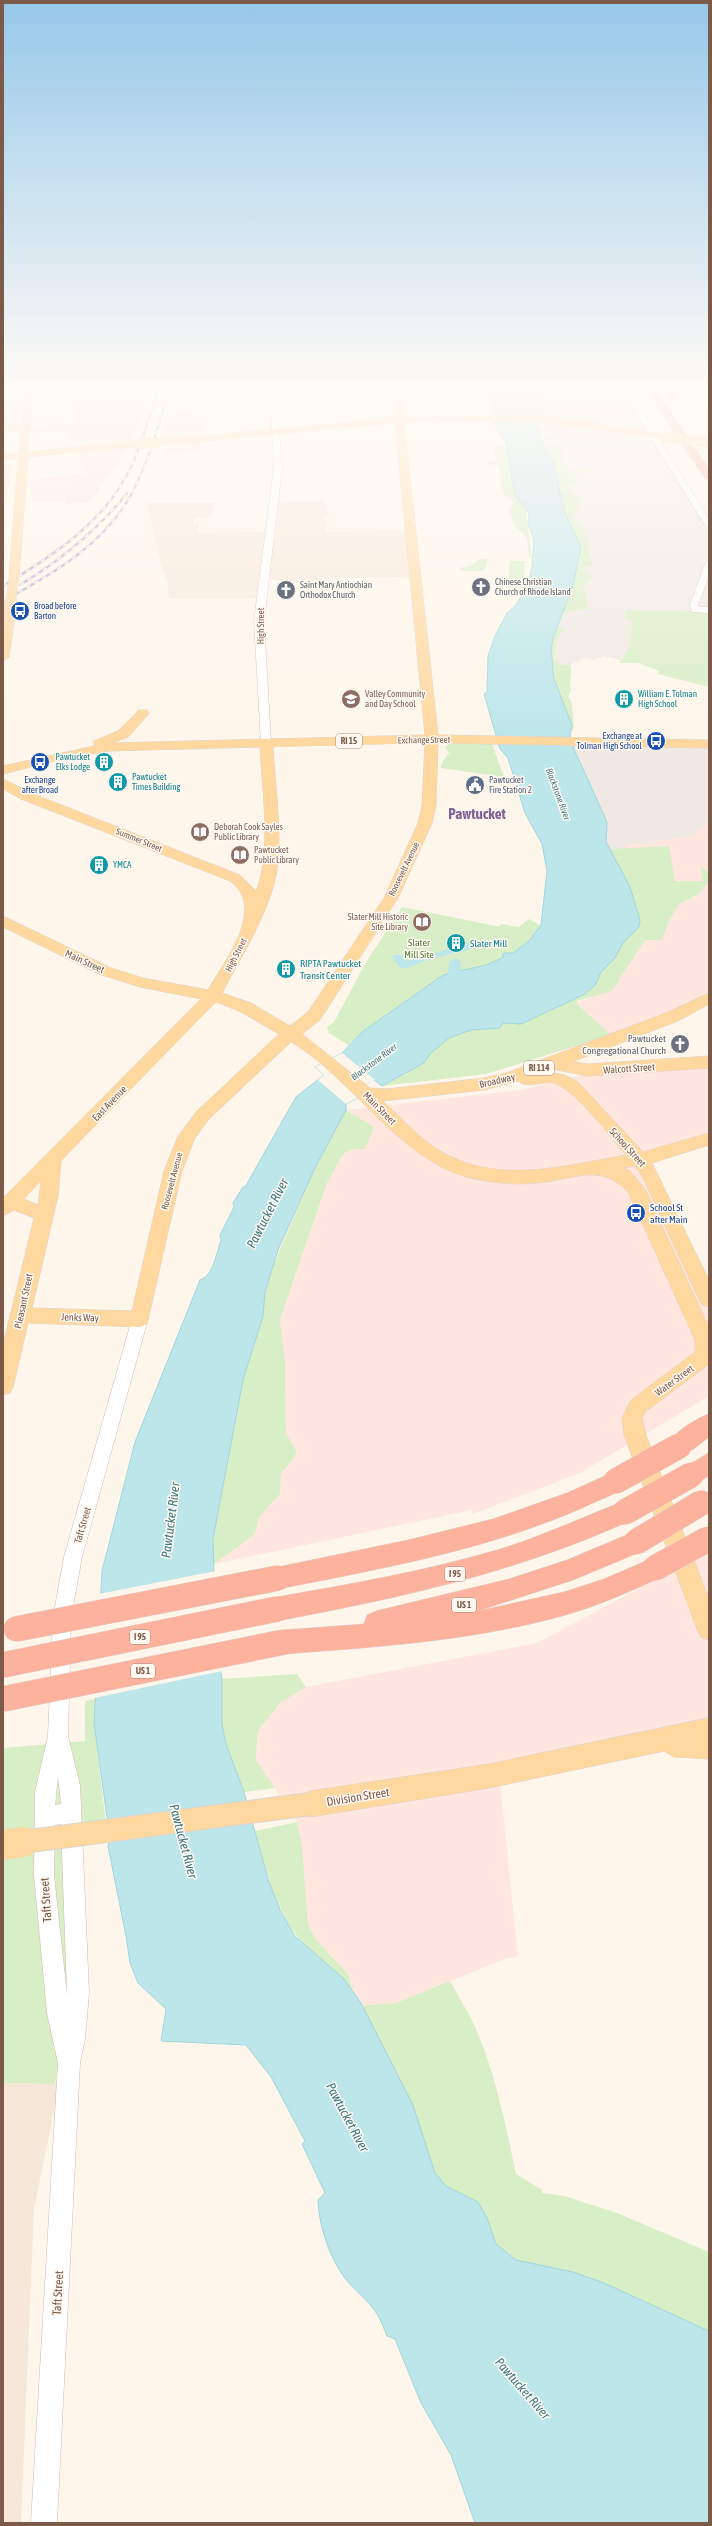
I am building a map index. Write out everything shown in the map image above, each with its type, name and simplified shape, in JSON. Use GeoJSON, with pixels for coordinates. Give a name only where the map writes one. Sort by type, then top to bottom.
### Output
{"type":"FeatureCollection","features":[{"type":"Feature","properties":{"kind":"highway"},"geometry":{"type":"LineString","coordinates":[[7,1630],[420,1549],[495,1530],[548,1512],[616,1481],[679,1446],[709,1424]]}},
{"type":"Feature","properties":{"kind":"highway","name":"I 95"},"geometry":{"type":"LineString","coordinates":[[3,1665],[419,1582],[473,1569],[544,1547],[624,1512],[700,1469]]}},
{"type":"Feature","properties":{"kind":"highway","name":"US 1"},"geometry":{"type":"LineString","coordinates":[[3,1699],[284,1642],[487,1598],[562,1574],[636,1542],[705,1500]]}},
{"type":"Feature","properties":{"kind":"highway"},"geometry":{"type":"LineString","coordinates":[[284,1642],[417,1631],[512,1618],[587,1598],[655,1568],[708,1539]]}},
{"type":"Feature","properties":{"kind":"main road"},"geometry":{"type":"LineString","coordinates":[[3,657],[11,600],[10,577],[18,504]]}},
{"type":"Feature","properties":{"kind":"main road","name":"Roosevelt Avenue"},"geometry":{"type":"LineString","coordinates":[[141,1313],[173,1171],[181,1146],[204,1115],[277,1044],[314,1016],[396,889],[425,823],[429,806],[432,739],[408,504]]}},
{"type":"Feature","properties":{"kind":"main road"},"geometry":{"type":"LineString","coordinates":[[97,744],[123,734],[143,714]]}},
{"type":"Feature","properties":{"kind":"main road","name":"Exchange Street"},"geometry":{"type":"LineString","coordinates":[[3,770],[92,749],[140,746],[432,739],[709,744]]}},
{"type":"Feature","properties":{"kind":"main road","name":"High Street"},"geometry":{"type":"LineString","coordinates":[[213,996],[249,928],[264,894],[271,845],[266,743]]}},
{"type":"Feature","properties":{"kind":"main road","name":"Exchange Street"},"geometry":{"type":"LineString","coordinates":[[3,761],[97,744],[140,746]]}},
{"type":"Feature","properties":{"kind":"main road","name":"Summer Street"},"geometry":{"type":"LineString","coordinates":[[6,787],[235,878],[244,884],[252,895],[254,904],[253,916]]}},
{"type":"Feature","properties":{"kind":"main road"},"geometry":{"type":"LineString","coordinates":[[235,878],[255,879],[262,875],[268,866]]}},
{"type":"Feature","properties":{"kind":"main road","name":"Main Street"},"geometry":{"type":"LineString","coordinates":[[4,923],[106,971],[140,982],[213,996],[241,1005],[291,1034],[326,1061],[366,1094],[391,1120],[438,1158],[479,1174],[523,1178],[640,1159],[709,1139]]}},
{"type":"Feature","properties":{"kind":"main road","name":"East Avenue"},"geometry":{"type":"LineString","coordinates":[[7,1205],[52,1172],[213,996]]}},
{"type":"Feature","properties":{"kind":"main road","name":"Broadway"},"geometry":{"type":"LineString","coordinates":[[366,1094],[387,1094],[433,1090],[484,1084],[510,1078],[594,1048],[678,1015],[709,998]]}},
{"type":"Feature","properties":{"kind":"main road"},"geometry":{"type":"LineString","coordinates":[[576,1090],[574,1080],[575,1068],[581,1058],[594,1048]]}},
{"type":"Feature","properties":{"kind":"main road"},"geometry":{"type":"LineString","coordinates":[[594,1048],[592,1055],[595,1062],[609,1069]]}},
{"type":"Feature","properties":{"kind":"main road","name":"Walcott Street"},"geometry":{"type":"LineString","coordinates":[[549,1064],[588,1070],[709,1062]]}},
{"type":"Feature","properties":{"kind":"main road","name":"School Street"},"geometry":{"type":"LineString","coordinates":[[484,1084],[546,1077],[566,1082],[576,1090],[640,1159],[650,1174],[709,1300]]}},
{"type":"Feature","properties":{"kind":"main road"},"geometry":{"type":"LineString","coordinates":[[391,1120],[392,1111],[397,1107],[415,1096],[433,1090]]}},
{"type":"Feature","properties":{"kind":"main road","name":"Water Street"},"geometry":{"type":"LineString","coordinates":[[582,1169],[614,1172],[625,1176],[633,1184],[705,1340],[706,1348],[702,1359],[638,1406],[632,1418],[635,1435],[709,1629]]}},
{"type":"Feature","properties":{"kind":"main road","name":"Pleasant Street"},"geometry":{"type":"LineString","coordinates":[[3,1387],[44,1215],[50,1196],[52,1172]]}},
{"type":"Feature","properties":{"kind":"main road"},"geometry":{"type":"LineString","coordinates":[[7,1205],[44,1215]]}},
{"type":"Feature","properties":{"kind":"main road","name":"Jenks Way"},"geometry":{"type":"LineString","coordinates":[[22,1309],[141,1313]]}},
{"type":"Feature","properties":{"kind":"main road","name":"Division Street"},"geometry":{"type":"LineString","coordinates":[[3,1845],[310,1804],[489,1776],[709,1730]]}},
{"type":"Feature","properties":{"kind":"main road"},"geometry":{"type":"LineString","coordinates":[[634,1745],[709,1747]]}},
{"type":"Feature","properties":{"kind":"street","name":"High Street"},"geometry":{"type":"LineString","coordinates":[[266,743],[259,616],[273,504]]}},
{"type":"Feature","properties":{"kind":"street"},"geometry":{"type":"LineString","coordinates":[[696,504],[709,525]]}},
{"type":"Feature","properties":{"kind":"street"},"geometry":{"type":"LineString","coordinates":[[709,564],[694,603],[695,610],[709,610]]}},
{"type":"Feature","properties":{"kind":"street","name":"Taft Street"},"geometry":{"type":"LineString","coordinates":[[69,2063],[58,2013],[48,1920],[44,1817],[48,1771],[58,1736],[62,1618],[65,1592],[78,1538],[126,1376],[141,1313]]}},
{"type":"Feature","properties":{"kind":"street","name":"Taft Street"},"geometry":{"type":"LineString","coordinates":[[44,2523],[66,2162],[69,2063],[77,2019],[78,1986],[71,1813],[67,1768],[58,1736]]}},
{"type":"Feature","properties":{"kind":"street"},"geometry":{"type":"LineString","coordinates":[[44,1817],[71,1813]]}},
{"type":"Feature","properties":{"kind":"shaded area"},"geometry":{"type":"Polygon","coordinates":[[[147,504],[215,504],[213,515],[194,519],[193,523],[198,523],[198,533],[268,532],[274,504],[326,504],[328,511],[326,513],[330,513],[324,516],[326,532],[410,531],[415,580],[397,577],[328,578],[324,590],[308,588],[305,583],[300,582],[266,579],[260,598],[169,598],[168,584],[162,568],[147,504]]]}},
{"type":"Feature","properties":{"kind":"shaded area"},"geometry":{"type":"Polygon","coordinates":[[[580,504],[698,504],[709,522],[709,611],[627,610],[632,621],[630,646],[620,660],[604,656],[594,660],[585,658],[570,665],[559,664],[554,660],[557,636],[565,630],[558,624],[563,612],[572,610],[585,597],[584,587],[595,575],[587,573],[584,567],[591,561],[591,554],[579,522],[573,517],[577,506],[580,504]]]}},
{"type":"Feature","properties":{"kind":"shaded area"},"geometry":{"type":"Polygon","coordinates":[[[567,743],[709,746],[709,818],[695,836],[628,845],[626,849],[609,849],[595,825],[567,743]]]}},
{"type":"Feature","properties":{"kind":"shaded area"},"geometry":{"type":"Polygon","coordinates":[[[709,818],[709,874],[702,865],[702,881],[674,881],[626,849],[628,845],[695,836],[709,818]]]}},
{"type":"Feature","properties":{"kind":"shaded area"},"geometry":{"type":"Polygon","coordinates":[[[709,882],[709,1003],[596,1049],[558,1009],[612,990],[645,940],[662,940],[668,923],[679,904],[697,895],[709,882]]]}},
{"type":"Feature","properties":{"kind":"shaded area"},"geometry":{"type":"Polygon","coordinates":[[[709,1065],[709,1140],[640,1160],[709,1299],[709,1396],[580,1473],[473,1514],[472,1510],[214,1564],[255,1534],[259,1517],[280,1494],[281,1474],[297,1453],[286,1433],[285,1361],[280,1320],[327,1183],[343,1154],[353,1149],[374,1127],[346,1110],[521,1090],[590,1073],[709,1065]]]}},
{"type":"Feature","properties":{"kind":"shaded area"},"geometry":{"type":"Polygon","coordinates":[[[709,1551],[709,1725],[499,1772],[518,1957],[507,1958],[396,2003],[357,2006],[348,1974],[317,1941],[308,1924],[302,1845],[297,1822],[256,1760],[258,1731],[280,1703],[306,1687],[537,1643],[709,1551]]]}},
{"type":"Feature","properties":{"kind":"shaded area"},"geometry":{"type":"Polygon","coordinates":[[[3,2083],[56,2084],[57,2096],[34,2209],[21,2523],[3,2523],[3,2083]]]}},
{"type":"Feature","properties":{"kind":"green space"},"geometry":{"type":"Polygon","coordinates":[[[513,504],[522,504],[526,511],[532,558],[529,557],[527,538],[515,526],[509,509],[513,504]]]}},
{"type":"Feature","properties":{"kind":"green space"},"geometry":{"type":"Polygon","coordinates":[[[541,504],[580,504],[577,506],[578,512],[573,517],[581,527],[589,546],[592,565],[584,567],[587,573],[595,575],[584,587],[588,609],[563,612],[541,504]]]}},
{"type":"Feature","properties":{"kind":"green space"},"geometry":{"type":"Polygon","coordinates":[[[480,559],[488,559],[484,571],[461,571],[460,568],[472,565],[480,559]]]}},
{"type":"Feature","properties":{"kind":"green space"},"geometry":{"type":"Polygon","coordinates":[[[510,561],[525,561],[524,579],[508,579],[510,561]]]}},
{"type":"Feature","properties":{"kind":"green space"},"geometry":{"type":"Polygon","coordinates":[[[626,610],[709,611],[709,687],[658,674],[659,671],[638,663],[619,663],[630,646],[632,621],[625,618],[626,610]]]}},
{"type":"Feature","properties":{"kind":"green space"},"geometry":{"type":"Polygon","coordinates":[[[558,624],[565,630],[557,636],[554,660],[559,664],[570,665],[571,667],[571,690],[568,696],[572,703],[574,728],[570,733],[572,743],[542,656],[554,626],[558,624]]]}},
{"type":"Feature","properties":{"kind":"green space"},"geometry":{"type":"Polygon","coordinates":[[[451,743],[492,744],[504,777],[441,768],[443,761],[449,753],[445,747],[451,743]]]}},
{"type":"Feature","properties":{"kind":"green space"},"geometry":{"type":"Polygon","coordinates":[[[669,846],[675,881],[702,881],[701,865],[709,874],[709,882],[697,895],[679,904],[668,923],[662,940],[645,940],[612,991],[577,1001],[577,1004],[611,1035],[486,1074],[382,1086],[406,1074],[449,1038],[471,1030],[493,1028],[503,1023],[513,1024],[610,849],[669,846]]]}},
{"type":"Feature","properties":{"kind":"green space","name":"Slater Mill Site"},"geometry":{"type":"Polygon","coordinates":[[[402,907],[501,927],[499,925],[502,924],[519,927],[529,919],[541,926],[529,941],[513,953],[504,953],[504,957],[486,965],[443,975],[362,1032],[348,1045],[329,1033],[327,1027],[334,1022],[365,964],[402,907]]]}},
{"type":"Feature","properties":{"kind":"green space"},"geometry":{"type":"Polygon","coordinates":[[[346,1110],[374,1127],[365,1149],[353,1149],[343,1154],[327,1183],[280,1320],[285,1361],[286,1433],[297,1453],[281,1474],[280,1494],[259,1517],[255,1534],[214,1564],[213,1539],[243,1380],[263,1316],[265,1292],[270,1273],[315,1168],[346,1110]]]}},
{"type":"Feature","properties":{"kind":"green space"},"geometry":{"type":"Polygon","coordinates":[[[297,1674],[306,1687],[280,1703],[258,1731],[256,1760],[275,1788],[244,1792],[226,1744],[222,1724],[222,1679],[297,1674]]]}},
{"type":"Feature","properties":{"kind":"green space"},"geometry":{"type":"Polygon","coordinates":[[[96,1699],[94,1723],[106,1824],[81,1840],[64,2024],[55,2084],[3,2083],[3,1748],[85,1741],[85,1701],[96,1699]]]}},
{"type":"Feature","properties":{"kind":"green space"},"geometry":{"type":"Polygon","coordinates":[[[297,1822],[302,1845],[308,1924],[317,1941],[348,1974],[357,2006],[396,2003],[450,1981],[471,2018],[486,2055],[498,2094],[516,2174],[542,2190],[542,2193],[564,2196],[617,2213],[709,2252],[709,2364],[471,2242],[311,1952],[299,1939],[290,1925],[275,1895],[264,1864],[255,1831],[297,1822]]]}},
{"type":"Feature","properties":{"kind":"water"},"geometry":{"type":"Polygon","coordinates":[[[521,504],[563,504],[565,513],[581,547],[573,586],[553,638],[551,650],[554,679],[572,725],[570,735],[574,749],[607,822],[606,842],[630,887],[640,920],[639,927],[623,943],[615,958],[601,972],[596,984],[585,994],[521,1024],[503,1023],[500,1028],[471,1030],[449,1038],[430,1054],[424,1063],[382,1086],[374,1080],[365,1085],[371,1091],[346,1104],[346,1110],[315,1168],[278,1250],[265,1292],[263,1316],[243,1380],[213,1539],[216,1641],[222,1679],[222,1724],[226,1744],[244,1792],[268,1879],[280,1910],[295,1936],[344,1979],[361,2003],[413,2105],[435,2173],[446,2186],[478,2202],[487,2218],[496,2244],[516,2260],[573,2272],[604,2283],[709,2331],[709,2523],[475,2523],[451,2455],[421,2403],[395,2339],[387,2336],[377,2314],[344,2277],[329,2250],[320,2220],[318,2200],[325,2193],[302,2144],[305,2141],[271,2077],[246,2045],[161,2041],[166,2009],[138,1983],[130,1963],[108,1846],[110,1839],[94,1723],[102,1571],[135,1442],[200,1280],[208,1274],[214,1263],[221,1240],[220,1235],[234,1207],[233,1203],[243,1187],[245,1187],[296,1097],[324,1075],[315,1067],[342,1053],[362,1032],[443,975],[486,965],[504,957],[502,955],[504,953],[513,953],[529,941],[541,925],[547,871],[542,844],[525,813],[508,758],[500,749],[484,694],[487,692],[488,656],[495,636],[507,613],[516,605],[528,582],[532,567],[534,539],[528,524],[529,514],[521,504]]]}},
{"type":"Feature","properties":{"kind":"pier"},"geometry":{"type":"Polygon","coordinates":[[[342,1053],[375,1080],[365,1085],[371,1091],[346,1104],[318,1080],[324,1075],[315,1067],[342,1053]]]}},
{"type":"Feature","properties":{"kind":"pier"},"geometry":{"type":"Polygon","coordinates":[[[216,1571],[218,1641],[222,1671],[94,1698],[99,1594],[216,1571]]]}},
{"type":"Feature","properties":{"kind":"waterway"},"geometry":{"type":"LineString","coordinates":[[398,957],[404,966],[423,958],[471,946]]}},
{"type":"Feature","properties":{"kind":"waterway"},"geometry":{"type":"LineString","coordinates":[[455,962],[454,976],[462,989]]}},
{"type":"Feature","properties":{"kind":"railway"},"geometry":{"type":"LineString","coordinates":[[3,586],[41,562],[76,536],[93,521],[107,504]]}},
{"type":"Feature","properties":{"kind":"railway"},"geometry":{"type":"LineString","coordinates":[[20,585],[78,544],[118,504]]}},
{"type":"Feature","properties":{"kind":"railway"},"geometry":{"type":"LineString","coordinates":[[3,601],[40,580],[76,556],[107,528],[125,504]]}},
{"type":"Feature","properties":{"kind":"place","name":"Chinese Christian Church of Rhode Island"},"geometry":{"type":"Point","coordinates":[481,587]}},
{"type":"Feature","properties":{"kind":"place","name":"Saint Mary Antiochian Orthodox Church"},"geometry":{"type":"Point","coordinates":[286,590]}},
{"type":"Feature","properties":{"kind":"place","name":"Broad before Barton"},"geometry":{"type":"Point","coordinates":[20,611]}},
{"type":"Feature","properties":{"kind":"place","name":"Valley Community and Day School"},"geometry":{"type":"Point","coordinates":[351,699]}},
{"type":"Feature","properties":{"kind":"place","name":"William E. Tolman High School"},"geometry":{"type":"Point","coordinates":[624,699]}},
{"type":"Feature","properties":{"kind":"place","name":"Exchange at Tolman High School"},"geometry":{"type":"Point","coordinates":[656,741]}},
{"type":"Feature","properties":{"kind":"place","name":"Exchange after Broad"},"geometry":{"type":"Point","coordinates":[40,762]}},
{"type":"Feature","properties":{"kind":"place","name":"Pawtucket Elks Lodge"},"geometry":{"type":"Point","coordinates":[104,762]}},
{"type":"Feature","properties":{"kind":"place","name":"Pawtucket Times Building"},"geometry":{"type":"Point","coordinates":[118,782]}},
{"type":"Feature","properties":{"kind":"place","name":"Pawtucket Fire Station 2"},"geometry":{"type":"Point","coordinates":[475,785]}},
{"type":"Feature","properties":{"kind":"place","name":"Deborah Cook Sayles Public Library"},"geometry":{"type":"Point","coordinates":[200,832]}},
{"type":"Feature","properties":{"kind":"place","name":"Pawtucket Public Library"},"geometry":{"type":"Point","coordinates":[240,855]}},
{"type":"Feature","properties":{"kind":"place","name":"YMCA"},"geometry":{"type":"Point","coordinates":[99,865]}},
{"type":"Feature","properties":{"kind":"place","name":"Slater Mill Historic Site Library"},"geometry":{"type":"Point","coordinates":[422,922]}},
{"type":"Feature","properties":{"kind":"place","name":"Slater Mill"},"geometry":{"type":"Point","coordinates":[456,943]}},
{"type":"Feature","properties":{"kind":"place","name":"RIPTA Pawtucket Transit Center"},"geometry":{"type":"Point","coordinates":[286,969]}},
{"type":"Feature","properties":{"kind":"place","name":"Pawtucket Congregational Church"},"geometry":{"type":"Point","coordinates":[680,1044]}},
{"type":"Feature","properties":{"kind":"place","name":"School St after Main"},"geometry":{"type":"Point","coordinates":[636,1213]}},
{"type":"Feature","properties":{"kind":"district","name":"Pawtucket"},"geometry":{"type":"Point","coordinates":[477,814]}},
{"type":"Feature","properties":{"kind":"water label","name":"Blackstone River"},"geometry":{"type":"Point","coordinates":[558,794]}},
{"type":"Feature","properties":{"kind":"water label","name":"Blackstone River"},"geometry":{"type":"Point","coordinates":[374,1062]}},
{"type":"Feature","properties":{"kind":"water label","name":"Pawtucket River"},"geometry":{"type":"Point","coordinates":[267,1213]}},
{"type":"Feature","properties":{"kind":"water label","name":"Pawtucket River"},"geometry":{"type":"Point","coordinates":[170,1520]}},
{"type":"Feature","properties":{"kind":"water label","name":"Pawtucket River"},"geometry":{"type":"Point","coordinates":[184,1841]}},
{"type":"Feature","properties":{"kind":"water label","name":"Pawtucket River"},"geometry":{"type":"Point","coordinates":[348,2117]}},
{"type":"Feature","properties":{"kind":"water label","name":"Pawtucket River"},"geometry":{"type":"Point","coordinates":[523,2388]}}]}
